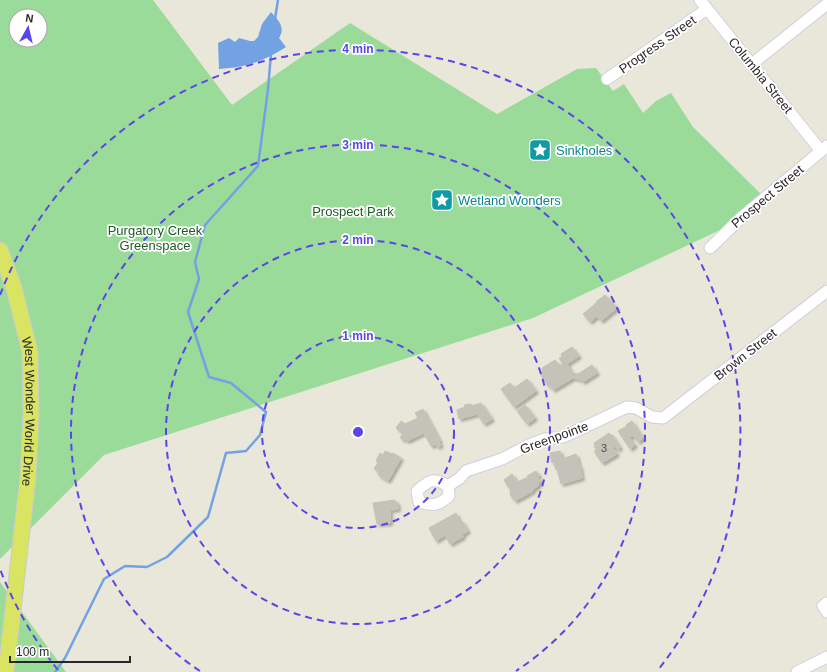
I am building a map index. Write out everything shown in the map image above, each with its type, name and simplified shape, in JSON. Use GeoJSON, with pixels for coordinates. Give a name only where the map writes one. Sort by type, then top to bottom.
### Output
{"type":"FeatureCollection","features":[{"type":"Feature","properties":{"kind":"main road","name":"West Wonder World Drive"},"geometry":{"type":"LineString","coordinates":[[0,250],[14,288],[30,352],[28,477],[6,672]]}},
{"type":"Feature","properties":{"kind":"street","name":"Columbia Street"},"geometry":{"type":"LineString","coordinates":[[700,0],[752,64],[824,148]]}},
{"type":"Feature","properties":{"kind":"street"},"geometry":{"type":"LineString","coordinates":[[752,64],[827,4]]}},
{"type":"Feature","properties":{"kind":"street","name":"Progress Street"},"geometry":{"type":"LineString","coordinates":[[607,78],[708,9]]}},
{"type":"Feature","properties":{"kind":"street","name":"Prospect Street"},"geometry":{"type":"LineString","coordinates":[[710,248],[729,228],[824,148]]}},
{"type":"Feature","properties":{"kind":"street","name":"Brown Street"},"geometry":{"type":"LineString","coordinates":[[663,418],[827,291]]}},
{"type":"Feature","properties":{"kind":"street","name":"Greenpointe"},"geometry":{"type":"LineString","coordinates":[[448,486],[460,478],[466,471],[502,459],[527,446],[545,439],[563,437],[627,407],[636,408],[652,417],[663,418]]}},
{"type":"Feature","properties":{"kind":"street"},"geometry":{"type":"LineString","coordinates":[[796,672],[827,657]]}},
{"type":"Feature","properties":{"kind":"green space","name":"Purgatory Creek Greenspace"},"geometry":{"type":"Polygon","coordinates":[[[0,0],[153,0],[232,105],[350,23],[497,114],[577,69],[596,68],[613,91],[624,84],[643,113],[656,101],[671,93],[693,127],[763,196],[752,203],[720,230],[533,318],[104,455],[0,559],[0,0]]]}},
{"type":"Feature","properties":{"kind":"green space"},"geometry":{"type":"Polygon","coordinates":[[[0,582],[66,672],[0,672],[0,582]]]}},
{"type":"Feature","properties":{"kind":"water"},"geometry":{"type":"Polygon","coordinates":[[[271,12],[280,24],[282,30],[279,38],[286,47],[254,63],[238,67],[219,69],[218,43],[229,38],[235,42],[239,38],[254,41],[258,37],[262,24],[271,12]]]}},
{"type":"Feature","properties":{"kind":"building"},"geometry":{"type":"Polygon","coordinates":[[[605,295],[617,308],[601,321],[597,316],[590,322],[583,314],[605,295]]]}},
{"type":"Feature","properties":{"kind":"building"},"geometry":{"type":"Polygon","coordinates":[[[572,347],[579,356],[567,364],[572,373],[578,374],[592,365],[597,373],[583,382],[573,378],[553,390],[550,386],[548,386],[540,373],[543,371],[542,368],[555,360],[559,366],[563,364],[559,358],[562,357],[561,354],[572,347]]]}},
{"type":"Feature","properties":{"kind":"building"},"geometry":{"type":"Polygon","coordinates":[[[527,379],[536,391],[514,407],[501,389],[510,383],[514,388],[527,379]]]}},
{"type":"Feature","properties":{"kind":"building"},"geometry":{"type":"Polygon","coordinates":[[[481,403],[492,419],[484,424],[477,414],[459,419],[457,410],[465,407],[464,405],[471,404],[471,406],[481,403]]]}},
{"type":"Feature","properties":{"kind":"building"},"geometry":{"type":"Polygon","coordinates":[[[525,405],[535,418],[527,424],[517,411],[525,405]]]}},
{"type":"Feature","properties":{"kind":"building"},"geometry":{"type":"Polygon","coordinates":[[[423,409],[440,441],[439,442],[441,445],[437,447],[436,444],[431,446],[424,433],[407,441],[404,439],[403,440],[400,438],[403,434],[396,428],[401,421],[405,424],[418,418],[415,413],[423,409]]]}},
{"type":"Feature","properties":{"kind":"building"},"geometry":{"type":"Polygon","coordinates":[[[632,421],[643,438],[638,442],[634,436],[629,437],[635,445],[630,449],[618,431],[632,421]]]}},
{"type":"Feature","properties":{"kind":"building"},"geometry":{"type":"Polygon","coordinates":[[[609,433],[620,447],[618,450],[615,446],[613,447],[613,450],[614,449],[617,454],[602,463],[594,451],[597,450],[594,447],[594,443],[609,433]]]}},
{"type":"Feature","properties":{"kind":"building"},"geometry":{"type":"Polygon","coordinates":[[[385,451],[392,454],[393,453],[401,458],[388,481],[378,475],[380,472],[374,469],[378,462],[376,461],[380,453],[383,455],[385,451]]]}},
{"type":"Feature","properties":{"kind":"building"},"geometry":{"type":"Polygon","coordinates":[[[560,451],[563,462],[566,462],[565,458],[576,454],[579,465],[577,466],[580,466],[582,478],[561,484],[554,462],[552,463],[550,453],[560,451]]]}},
{"type":"Feature","properties":{"kind":"building"},"geometry":{"type":"Polygon","coordinates":[[[536,471],[541,481],[538,483],[539,485],[532,490],[533,491],[515,501],[510,495],[511,491],[504,480],[512,474],[517,482],[526,478],[528,480],[527,476],[536,471]]]}},
{"type":"Feature","properties":{"kind":"building"},"geometry":{"type":"Polygon","coordinates":[[[395,500],[395,503],[397,502],[398,509],[390,510],[390,523],[377,524],[373,503],[395,500]]]}},
{"type":"Feature","properties":{"kind":"building"},"geometry":{"type":"Polygon","coordinates":[[[456,513],[460,522],[462,521],[468,531],[462,535],[463,537],[450,544],[445,535],[436,541],[429,528],[456,513]]]}},
{"type":"Feature","properties":{"kind":"waterway"},"geometry":{"type":"LineString","coordinates":[[275,19],[278,0]]}},
{"type":"Feature","properties":{"kind":"waterway"},"geometry":{"type":"LineString","coordinates":[[55,672],[65,658],[104,579],[125,566],[147,567],[167,557],[208,517],[226,453],[246,451],[260,435],[266,412],[231,383],[209,377],[188,312],[199,279],[195,262],[205,225],[258,166],[271,54]]}},
{"type":"Feature","properties":{"kind":"place","name":"Sinkholes"},"geometry":{"type":"Point","coordinates":[540,150]}},
{"type":"Feature","properties":{"kind":"place","name":"Wetland Wonders"},"geometry":{"type":"Point","coordinates":[442,200]}},
{"type":"Feature","properties":{"kind":"park label","name":"Prospect Park"},"geometry":{"type":"Point","coordinates":[353,211]}}]}
